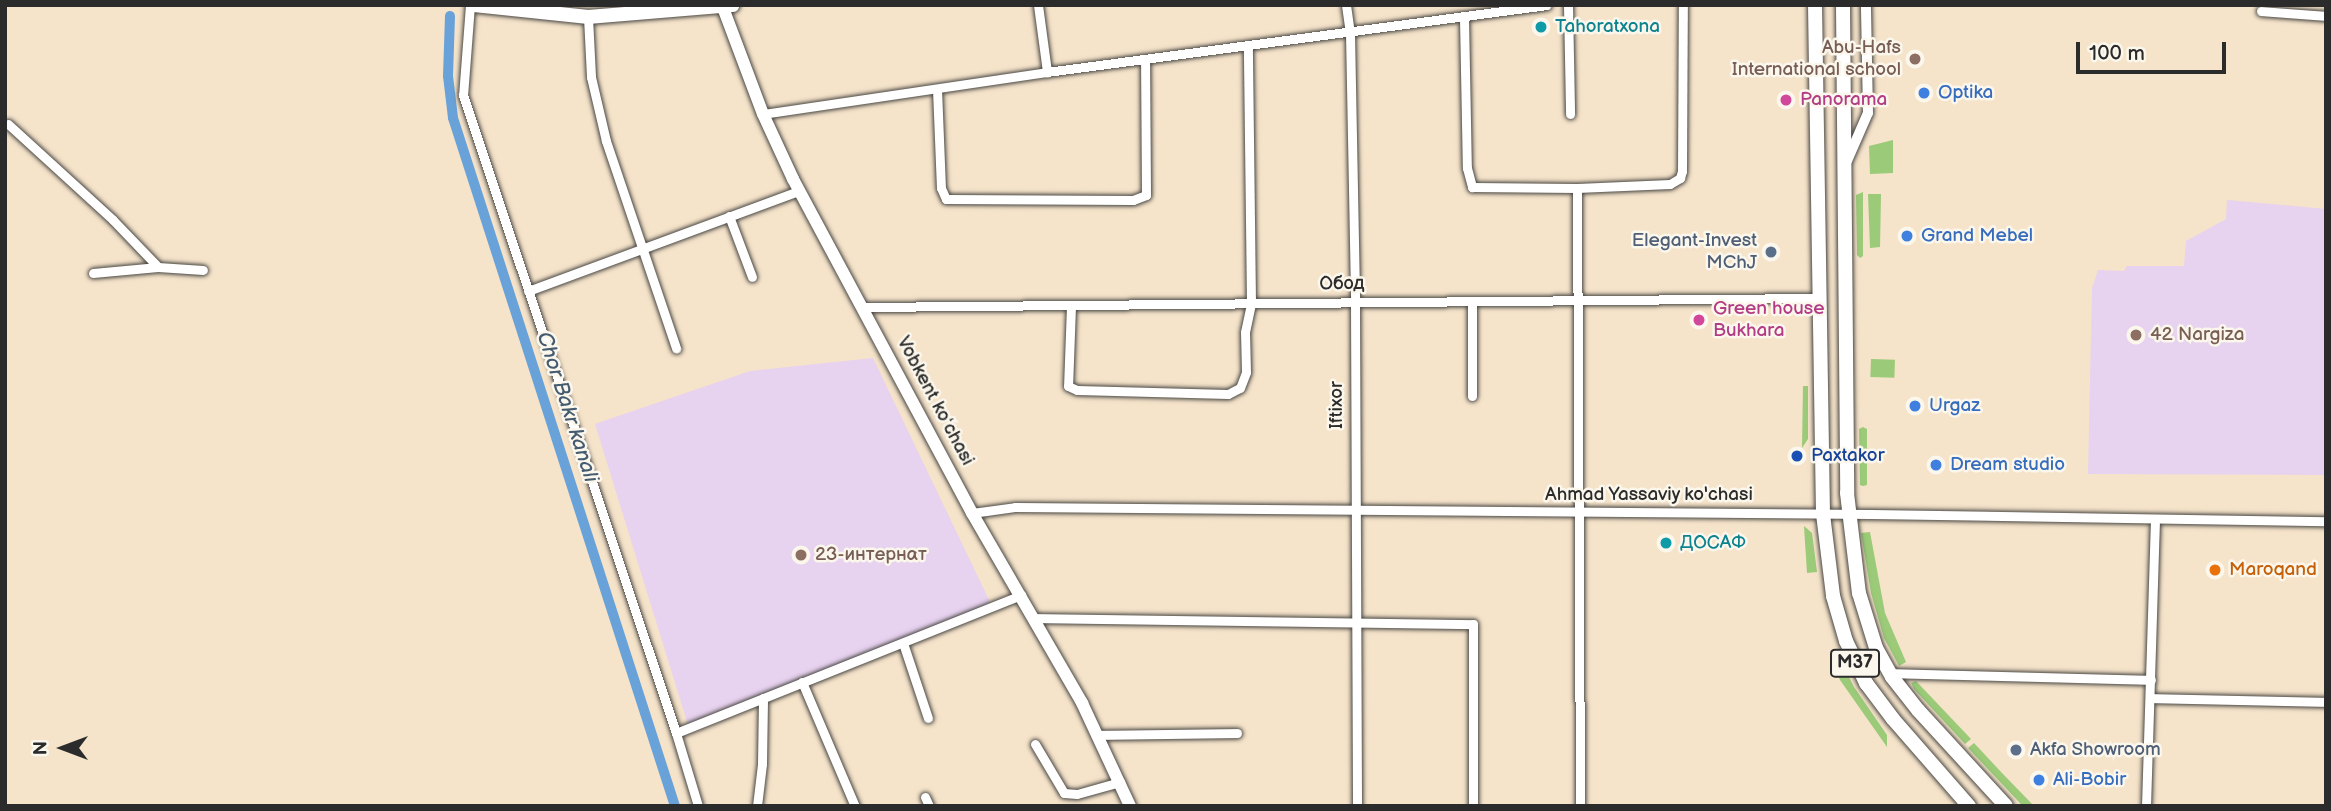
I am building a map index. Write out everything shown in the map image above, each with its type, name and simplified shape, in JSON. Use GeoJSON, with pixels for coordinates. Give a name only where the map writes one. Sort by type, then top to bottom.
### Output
{"type":"FeatureCollection","features":[{"type":"Feature","properties":{"kind":"main road"},"geometry":{"type":"LineString","coordinates":[[472,5],[588,17],[726,6]]}},
{"type":"Feature","properties":{"kind":"main road","name":"M37"},"geometry":{"type":"LineString","coordinates":[[1815,5],[1822,485],[1833,596],[1857,667],[1883,707],[1969,806]]}},
{"type":"Feature","properties":{"kind":"main road","name":"M37"},"geometry":{"type":"LineString","coordinates":[[1843,5],[1848,513],[1864,610],[1876,648],[1890,673],[1918,710],[2006,806]]}},
{"type":"Feature","properties":{"kind":"main road","name":"Vobkent koʻchasi"},"geometry":{"type":"LineString","coordinates":[[726,6],[763,114],[799,191],[864,307],[972,513],[1034,618],[1097,735],[1130,806]]}},
{"type":"Feature","properties":{"kind":"street"},"geometry":{"type":"LineString","coordinates":[[472,5],[463,95],[698,806]]}},
{"type":"Feature","properties":{"kind":"street"},"geometry":{"type":"LineString","coordinates":[[1038,5],[1047,72]]}},
{"type":"Feature","properties":{"kind":"street","name":"Iftixor"},"geometry":{"type":"LineString","coordinates":[[1346,5],[1350,33],[1355,302],[1357,806]]}},
{"type":"Feature","properties":{"kind":"street"},"geometry":{"type":"LineString","coordinates":[[763,114],[1047,72],[1548,5]]}},
{"type":"Feature","properties":{"kind":"street"},"geometry":{"type":"LineString","coordinates":[[1568,5],[1570,114]]}},
{"type":"Feature","properties":{"kind":"street"},"geometry":{"type":"LineString","coordinates":[[1464,18],[1468,182],[1472,187],[1577,188],[1670,184],[1680,178],[1683,5]]}},
{"type":"Feature","properties":{"kind":"street"},"geometry":{"type":"LineString","coordinates":[[1843,173],[1868,113],[1866,5]]}},
{"type":"Feature","properties":{"kind":"street"},"geometry":{"type":"LineString","coordinates":[[2261,11],[2326,16]]}},
{"type":"Feature","properties":{"kind":"street"},"geometry":{"type":"LineString","coordinates":[[588,17],[591,77],[607,141],[676,348]]}},
{"type":"Feature","properties":{"kind":"street"},"geometry":{"type":"LineString","coordinates":[[1071,306],[1068,386],[1077,390],[1228,394],[1240,388],[1245,372],[1245,332],[1251,303],[1248,46]]}},
{"type":"Feature","properties":{"kind":"street"},"geometry":{"type":"LineString","coordinates":[[937,89],[941,188],[946,199],[1133,200],[1146,195],[1145,59]]}},
{"type":"Feature","properties":{"kind":"street"},"geometry":{"type":"LineString","coordinates":[[8,124],[113,220],[158,267]]}},
{"type":"Feature","properties":{"kind":"street"},"geometry":{"type":"LineString","coordinates":[[1577,188],[1580,806]]}},
{"type":"Feature","properties":{"kind":"street"},"geometry":{"type":"LineString","coordinates":[[528,290],[799,191]]}},
{"type":"Feature","properties":{"kind":"street"},"geometry":{"type":"LineString","coordinates":[[729,216],[752,277]]}},
{"type":"Feature","properties":{"kind":"street"},"geometry":{"type":"LineString","coordinates":[[93,273],[158,267],[202,270]]}},
{"type":"Feature","properties":{"kind":"street","name":"Обод"},"geometry":{"type":"LineString","coordinates":[[864,307],[1820,298]]}},
{"type":"Feature","properties":{"kind":"street"},"geometry":{"type":"LineString","coordinates":[[1472,301],[1472,396]]}},
{"type":"Feature","properties":{"kind":"street","name":"Ahmad Yassaviy ko'chasi"},"geometry":{"type":"LineString","coordinates":[[972,513],[1016,507],[1848,513],[2326,521]]}},
{"type":"Feature","properties":{"kind":"street"},"geometry":{"type":"LineString","coordinates":[[2146,806],[2155,519]]}},
{"type":"Feature","properties":{"kind":"street"},"geometry":{"type":"LineString","coordinates":[[676,733],[1021,595]]}},
{"type":"Feature","properties":{"kind":"street"},"geometry":{"type":"LineString","coordinates":[[1034,618],[1474,624],[1473,806]]}},
{"type":"Feature","properties":{"kind":"street"},"geometry":{"type":"LineString","coordinates":[[902,643],[928,718]]}},
{"type":"Feature","properties":{"kind":"street"},"geometry":{"type":"LineString","coordinates":[[1890,673],[2151,680]]}},
{"type":"Feature","properties":{"kind":"street"},"geometry":{"type":"LineString","coordinates":[[802,682],[855,806]]}},
{"type":"Feature","properties":{"kind":"street"},"geometry":{"type":"LineString","coordinates":[[757,806],[762,764],[763,698]]}},
{"type":"Feature","properties":{"kind":"street"},"geometry":{"type":"LineString","coordinates":[[2150,698],[2326,702]]}},
{"type":"Feature","properties":{"kind":"street"},"geometry":{"type":"LineString","coordinates":[[1097,735],[1237,733]]}},
{"type":"Feature","properties":{"kind":"street"},"geometry":{"type":"LineString","coordinates":[[1035,744],[1064,793],[1077,794],[1120,782]]}},
{"type":"Feature","properties":{"kind":"shaded area"},"geometry":{"type":"Polygon","coordinates":[[[2227,200],[2326,209],[2326,475],[2088,474],[2092,288],[2098,270],[2124,271],[2127,266],[2184,266],[2186,241],[2226,219],[2227,200]]]}},
{"type":"Feature","properties":{"kind":"shaded area","name":"23-интернат"},"geometry":{"type":"Polygon","coordinates":[[[873,358],[991,604],[688,725],[595,424],[750,371],[873,358]]]}},
{"type":"Feature","properties":{"kind":"green space"},"geometry":{"type":"Polygon","coordinates":[[[1893,140],[1893,173],[1870,174],[1869,146],[1893,140]]]}},
{"type":"Feature","properties":{"kind":"green space"},"geometry":{"type":"Polygon","coordinates":[[[1863,192],[1863,256],[1860,258],[1857,255],[1856,195],[1863,192]]]}},
{"type":"Feature","properties":{"kind":"green space"},"geometry":{"type":"Polygon","coordinates":[[[1868,194],[1881,194],[1880,247],[1870,248],[1868,194]]]}},
{"type":"Feature","properties":{"kind":"green space"},"geometry":{"type":"Polygon","coordinates":[[[1871,359],[1895,360],[1894,378],[1870,377],[1871,359]]]}},
{"type":"Feature","properties":{"kind":"green space"},"geometry":{"type":"Polygon","coordinates":[[[1803,386],[1808,386],[1808,439],[1802,448],[1803,386]]]}},
{"type":"Feature","properties":{"kind":"green space"},"geometry":{"type":"Polygon","coordinates":[[[1859,429],[1867,429],[1867,485],[1863,486],[1860,485],[1859,429]]]}},
{"type":"Feature","properties":{"kind":"green space"},"geometry":{"type":"Polygon","coordinates":[[[1804,526],[1812,533],[1817,572],[1807,573],[1804,526]]]}},
{"type":"Feature","properties":{"kind":"green space"},"geometry":{"type":"Polygon","coordinates":[[[1870,532],[1885,613],[1906,662],[1899,666],[1884,638],[1871,593],[1861,533],[1870,532]]]}},
{"type":"Feature","properties":{"kind":"green space"},"geometry":{"type":"Polygon","coordinates":[[[1837,653],[1854,687],[1887,735],[1887,747],[1840,680],[1832,663],[1833,654],[1837,653]]]}},
{"type":"Feature","properties":{"kind":"green space"},"geometry":{"type":"Polygon","coordinates":[[[1916,681],[1971,739],[1965,744],[1914,689],[1911,683],[1916,681]]]}},
{"type":"Feature","properties":{"kind":"green space"},"geometry":{"type":"Polygon","coordinates":[[[1974,743],[2034,806],[2022,806],[1968,748],[1974,743]]]}},
{"type":"Feature","properties":{"kind":"waterway","name":"Chor Bakr kanali"},"geometry":{"type":"LineString","coordinates":[[450,16],[448,76],[453,118],[675,806]]}},
{"type":"Feature","properties":{"kind":"place","name":"Tahoratxona"},"geometry":{"type":"Point","coordinates":[1541,27]}},
{"type":"Feature","properties":{"kind":"place","name":"Abu-Hafs International school"},"geometry":{"type":"Point","coordinates":[1915,59]}},
{"type":"Feature","properties":{"kind":"place","name":"Optika"},"geometry":{"type":"Point","coordinates":[1924,93]}},
{"type":"Feature","properties":{"kind":"place","name":"Panorama"},"geometry":{"type":"Point","coordinates":[1786,100]}},
{"type":"Feature","properties":{"kind":"place","name":"Grand Mebel"},"geometry":{"type":"Point","coordinates":[1907,236]}},
{"type":"Feature","properties":{"kind":"place","name":"Elegant-Invest MChJ"},"geometry":{"type":"Point","coordinates":[1771,252]}},
{"type":"Feature","properties":{"kind":"place","name":"Green house Bukhara"},"geometry":{"type":"Point","coordinates":[1699,320]}},
{"type":"Feature","properties":{"kind":"place","name":"42 Nargiza"},"geometry":{"type":"Point","coordinates":[2136,335]}},
{"type":"Feature","properties":{"kind":"place","name":"Urgaz"},"geometry":{"type":"Point","coordinates":[1915,406]}},
{"type":"Feature","properties":{"kind":"place","name":"Paxtakor"},"geometry":{"type":"Point","coordinates":[1797,456]}},
{"type":"Feature","properties":{"kind":"place","name":"Dream studio"},"geometry":{"type":"Point","coordinates":[1936,465]}},
{"type":"Feature","properties":{"kind":"place","name":"ДОСАФ"},"geometry":{"type":"Point","coordinates":[1666,543]}},
{"type":"Feature","properties":{"kind":"place","name":"23-интернат"},"geometry":{"type":"Point","coordinates":[801,555]}},
{"type":"Feature","properties":{"kind":"place","name":"Maroqand"},"geometry":{"type":"Point","coordinates":[2215,570]}},
{"type":"Feature","properties":{"kind":"place","name":"Akfa Showroom"},"geometry":{"type":"Point","coordinates":[2016,750]}},
{"type":"Feature","properties":{"kind":"place","name":"Ali-Bobir"},"geometry":{"type":"Point","coordinates":[2039,780]}}]}
